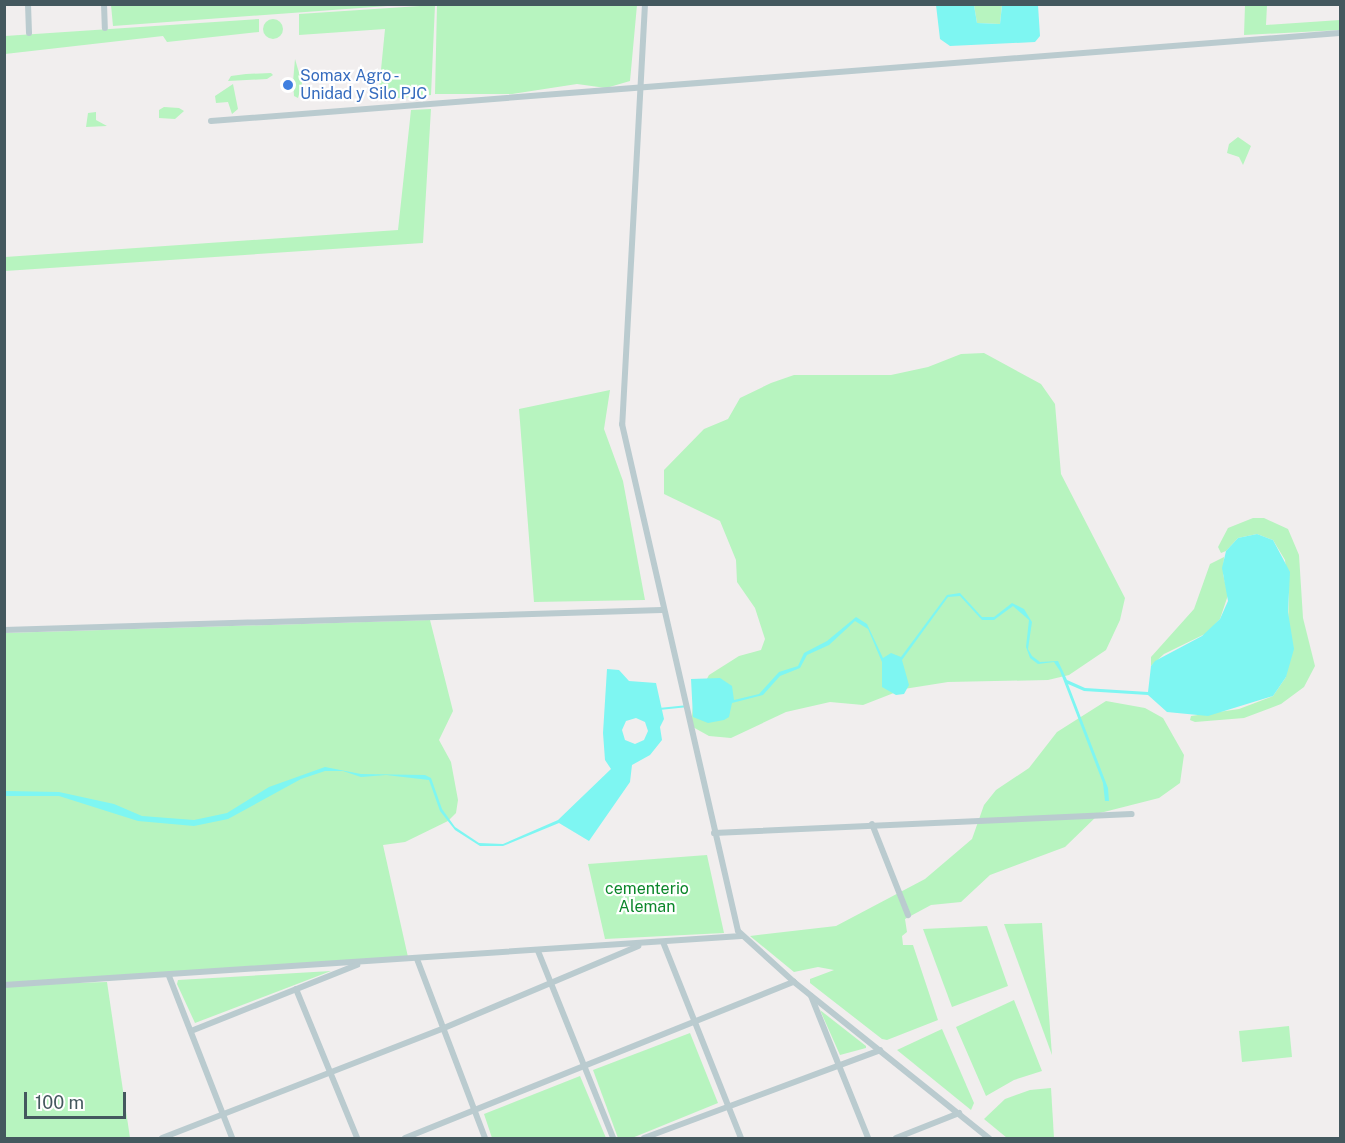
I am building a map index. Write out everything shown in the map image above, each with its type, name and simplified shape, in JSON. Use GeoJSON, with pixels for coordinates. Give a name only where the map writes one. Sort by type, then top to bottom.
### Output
{"type":"FeatureCollection","features":[{"type":"Feature","properties":{"kind":"street"},"geometry":{"type":"LineString","coordinates":[[28,4],[29,33]]}},
{"type":"Feature","properties":{"kind":"street"},"geometry":{"type":"LineString","coordinates":[[104,4],[105,28]]}},
{"type":"Feature","properties":{"kind":"street"},"geometry":{"type":"LineString","coordinates":[[645,4],[622,424],[684,706],[741,936],[794,982],[989,1138]]}},
{"type":"Feature","properties":{"kind":"street"},"geometry":{"type":"LineString","coordinates":[[211,121],[1341,33]]}},
{"type":"Feature","properties":{"kind":"street"},"geometry":{"type":"LineString","coordinates":[[4,630],[662,610]]}},
{"type":"Feature","properties":{"kind":"street"},"geometry":{"type":"LineString","coordinates":[[714,832],[1132,814]]}},
{"type":"Feature","properties":{"kind":"street"},"geometry":{"type":"LineString","coordinates":[[873,824],[908,915]]}},
{"type":"Feature","properties":{"kind":"street"},"geometry":{"type":"LineString","coordinates":[[4,985],[169,976],[741,936]]}},
{"type":"Feature","properties":{"kind":"street"},"geometry":{"type":"LineString","coordinates":[[663,942],[741,1138]]}},
{"type":"Feature","properties":{"kind":"street"},"geometry":{"type":"LineString","coordinates":[[162,1138],[444,1028],[644,943]]}},
{"type":"Feature","properties":{"kind":"street"},"geometry":{"type":"LineString","coordinates":[[538,951],[613,1138]]}},
{"type":"Feature","properties":{"kind":"street"},"geometry":{"type":"LineString","coordinates":[[417,959],[486,1138]]}},
{"type":"Feature","properties":{"kind":"street"},"geometry":{"type":"LineString","coordinates":[[190,1031],[362,962]]}},
{"type":"Feature","properties":{"kind":"street"},"geometry":{"type":"LineString","coordinates":[[169,976],[232,1138]]}},
{"type":"Feature","properties":{"kind":"street"},"geometry":{"type":"LineString","coordinates":[[405,1138],[585,1068],[794,982]]}},
{"type":"Feature","properties":{"kind":"street"},"geometry":{"type":"LineString","coordinates":[[296,989],[357,1138]]}},
{"type":"Feature","properties":{"kind":"street"},"geometry":{"type":"LineString","coordinates":[[810,995],[868,1138]]}},
{"type":"Feature","properties":{"kind":"street"},"geometry":{"type":"LineString","coordinates":[[644,1138],[728,1104],[880,1050]]}},
{"type":"Feature","properties":{"kind":"street"},"geometry":{"type":"LineString","coordinates":[[896,1138],[959,1113]]}},
{"type":"Feature","properties":{"kind":"green space"},"geometry":{"type":"Polygon","coordinates":[[[111,4],[401,5],[113,26],[111,4]]]}},
{"type":"Feature","properties":{"kind":"green space"},"geometry":{"type":"Polygon","coordinates":[[[1002,4],[1000,24],[977,23],[974,5],[1002,4]]]}},
{"type":"Feature","properties":{"kind":"green space"},"geometry":{"type":"Polygon","coordinates":[[[435,5],[431,95],[378,100],[385,29],[299,35],[299,14],[435,5]]]}},
{"type":"Feature","properties":{"kind":"green space"},"geometry":{"type":"Polygon","coordinates":[[[437,5],[637,5],[630,81],[606,88],[577,84],[512,94],[435,94],[437,5]]]}},
{"type":"Feature","properties":{"kind":"green space"},"geometry":{"type":"Polygon","coordinates":[[[1245,5],[1267,5],[1266,25],[1340,20],[1340,30],[1244,35],[1245,5]]]}},
{"type":"Feature","properties":{"kind":"green space"},"geometry":{"type":"Polygon","coordinates":[[[259,19],[259,32],[167,42],[163,36],[5,54],[5,36],[259,19]]]}},
{"type":"Feature","properties":{"kind":"green space"},"geometry":{"type":"Polygon","coordinates":[[[273,19],[280,22],[283,29],[280,36],[273,39],[266,36],[263,29],[266,22],[273,19]]]}},
{"type":"Feature","properties":{"kind":"green space"},"geometry":{"type":"Polygon","coordinates":[[[295,59],[302,83],[298,98],[294,96],[295,59]]]}},
{"type":"Feature","properties":{"kind":"green space"},"geometry":{"type":"Polygon","coordinates":[[[271,73],[273,75],[267,79],[228,81],[231,76],[271,73]]]}},
{"type":"Feature","properties":{"kind":"green space"},"geometry":{"type":"Polygon","coordinates":[[[233,84],[238,109],[232,114],[228,102],[216,103],[215,96],[233,84]]]}},
{"type":"Feature","properties":{"kind":"green space"},"geometry":{"type":"Polygon","coordinates":[[[164,107],[179,108],[184,111],[175,119],[159,118],[159,110],[164,107]]]}},
{"type":"Feature","properties":{"kind":"green space"},"geometry":{"type":"Polygon","coordinates":[[[431,109],[423,243],[5,271],[5,257],[398,230],[411,110],[431,109]]]}},
{"type":"Feature","properties":{"kind":"green space"},"geometry":{"type":"Polygon","coordinates":[[[96,112],[96,120],[107,126],[86,127],[88,113],[96,112]]]}},
{"type":"Feature","properties":{"kind":"green space"},"geometry":{"type":"Polygon","coordinates":[[[1238,137],[1251,146],[1243,165],[1239,157],[1227,153],[1229,144],[1238,137]]]}},
{"type":"Feature","properties":{"kind":"green space"},"geometry":{"type":"Polygon","coordinates":[[[984,353],[1041,384],[1055,404],[1061,474],[1125,598],[1120,620],[1106,650],[1069,675],[1048,680],[948,682],[904,689],[863,705],[830,702],[786,712],[731,738],[709,736],[691,726],[693,705],[709,675],[739,656],[761,650],[765,639],[755,608],[737,582],[736,560],[720,521],[664,494],[664,470],[704,429],[728,419],[740,398],[771,383],[794,375],[891,375],[928,367],[961,354],[984,353]]]}},
{"type":"Feature","properties":{"kind":"green space"},"geometry":{"type":"Polygon","coordinates":[[[610,390],[604,429],[623,481],[645,600],[534,602],[519,409],[610,390]]]}},
{"type":"Feature","properties":{"kind":"green space"},"geometry":{"type":"Polygon","coordinates":[[[1253,518],[1264,518],[1288,529],[1299,555],[1303,618],[1315,666],[1304,687],[1281,704],[1244,718],[1195,722],[1190,720],[1191,716],[1239,709],[1273,696],[1286,677],[1289,595],[1285,560],[1273,540],[1257,534],[1238,538],[1226,551],[1221,553],[1218,547],[1228,528],[1253,518]]]}},
{"type":"Feature","properties":{"kind":"green space"},"geometry":{"type":"Polygon","coordinates":[[[1224,557],[1223,574],[1228,595],[1220,619],[1207,633],[1164,654],[1151,666],[1151,657],[1194,609],[1210,564],[1224,557]]]}},
{"type":"Feature","properties":{"kind":"green space"},"geometry":{"type":"Polygon","coordinates":[[[430,620],[453,711],[439,740],[451,762],[458,800],[456,813],[448,821],[405,842],[383,845],[408,957],[5,983],[5,633],[430,620]]]}},
{"type":"Feature","properties":{"kind":"green space"},"geometry":{"type":"Polygon","coordinates":[[[1106,701],[1145,708],[1163,718],[1184,755],[1180,783],[1159,798],[1100,813],[1065,847],[990,875],[961,902],[931,905],[905,919],[907,932],[902,936],[903,945],[913,945],[938,1020],[887,1040],[882,1039],[810,983],[810,979],[834,970],[818,967],[794,972],[750,936],[836,926],[925,879],[972,839],[984,805],[996,790],[1029,768],[1057,732],[1106,701]]]}},
{"type":"Feature","properties":{"kind":"green space","name":"cementerio Aleman"},"geometry":{"type":"Polygon","coordinates":[[[707,855],[724,933],[605,939],[588,864],[707,855]]]}},
{"type":"Feature","properties":{"kind":"green space"},"geometry":{"type":"Polygon","coordinates":[[[1042,923],[1052,1055],[1004,924],[1042,923]]]}},
{"type":"Feature","properties":{"kind":"green space"},"geometry":{"type":"Polygon","coordinates":[[[987,926],[1008,986],[952,1007],[923,929],[987,926]]]}},
{"type":"Feature","properties":{"kind":"green space"},"geometry":{"type":"Polygon","coordinates":[[[331,971],[195,1023],[177,984],[178,980],[331,971]]]}},
{"type":"Feature","properties":{"kind":"green space"},"geometry":{"type":"Polygon","coordinates":[[[107,982],[130,1138],[5,1138],[4,985],[107,982]]]}},
{"type":"Feature","properties":{"kind":"green space"},"geometry":{"type":"Polygon","coordinates":[[[1014,1000],[1042,1071],[1014,1080],[986,1096],[956,1027],[1014,1000]]]}},
{"type":"Feature","properties":{"kind":"green space"},"geometry":{"type":"Polygon","coordinates":[[[820,1010],[866,1046],[866,1048],[840,1055],[820,1010]]]}},
{"type":"Feature","properties":{"kind":"green space"},"geometry":{"type":"Polygon","coordinates":[[[1289,1026],[1292,1057],[1242,1062],[1239,1031],[1289,1026]]]}},
{"type":"Feature","properties":{"kind":"green space"},"geometry":{"type":"Polygon","coordinates":[[[942,1029],[974,1103],[971,1110],[897,1050],[942,1029]]]}},
{"type":"Feature","properties":{"kind":"green space"},"geometry":{"type":"Polygon","coordinates":[[[690,1033],[718,1103],[632,1138],[618,1138],[593,1070],[690,1033]]]}},
{"type":"Feature","properties":{"kind":"green space"},"geometry":{"type":"Polygon","coordinates":[[[580,1076],[606,1138],[492,1138],[484,1114],[580,1076]]]}},
{"type":"Feature","properties":{"kind":"green space"},"geometry":{"type":"Polygon","coordinates":[[[1051,1088],[1054,1138],[1007,1138],[984,1119],[1005,1099],[1030,1090],[1051,1088]]]}},
{"type":"Feature","properties":{"kind":"water"},"geometry":{"type":"Polygon","coordinates":[[[936,5],[974,5],[977,23],[1000,24],[1002,5],[1038,5],[1040,36],[1035,42],[950,46],[940,39],[936,5]]]}},
{"type":"Feature","properties":{"kind":"water"},"geometry":{"type":"Polygon","coordinates":[[[1257,534],[1273,540],[1290,572],[1288,612],[1294,649],[1286,677],[1273,696],[1208,716],[1167,712],[1148,695],[1084,691],[1068,684],[1108,788],[1109,801],[1105,801],[1103,783],[1060,671],[1054,662],[1038,664],[1030,658],[1026,647],[1029,620],[1013,606],[994,620],[982,620],[960,596],[948,597],[902,660],[909,685],[904,694],[896,695],[882,687],[882,662],[868,629],[855,621],[829,645],[807,655],[800,668],[780,676],[763,695],[732,703],[729,717],[724,720],[708,723],[693,717],[691,679],[720,678],[732,686],[734,700],[759,694],[779,672],[798,666],[804,653],[827,641],[856,617],[867,624],[883,658],[891,653],[901,657],[947,595],[960,593],[982,617],[994,617],[1012,603],[1024,609],[1032,622],[1028,649],[1032,656],[1040,662],[1058,661],[1067,680],[1085,688],[1148,692],[1151,666],[1155,661],[1202,636],[1220,619],[1228,601],[1222,568],[1226,551],[1238,538],[1257,534]]]}},
{"type":"Feature","properties":{"kind":"water"},"geometry":{"type":"Polygon","coordinates":[[[607,669],[619,670],[629,681],[656,683],[664,719],[660,727],[662,740],[650,755],[632,765],[630,782],[589,841],[559,823],[503,846],[480,846],[455,830],[440,811],[429,780],[386,775],[361,777],[343,771],[325,771],[301,779],[228,819],[194,826],[138,821],[59,796],[5,796],[5,791],[59,792],[114,804],[142,816],[194,820],[227,813],[269,787],[325,767],[361,774],[425,775],[431,778],[442,809],[455,827],[479,843],[503,844],[558,820],[611,769],[605,760],[603,733],[607,669]],[[636,718],[626,721],[622,730],[625,740],[635,744],[644,740],[648,731],[645,722],[636,718]]]}},
{"type":"Feature","properties":{"kind":"waterway"},"geometry":{"type":"LineString","coordinates":[[659,709],[686,706]]}},
{"type":"Feature","properties":{"kind":"place","name":"Somax Agro - Unidad y Silo PJC"},"geometry":{"type":"Point","coordinates":[288,85]}}]}
